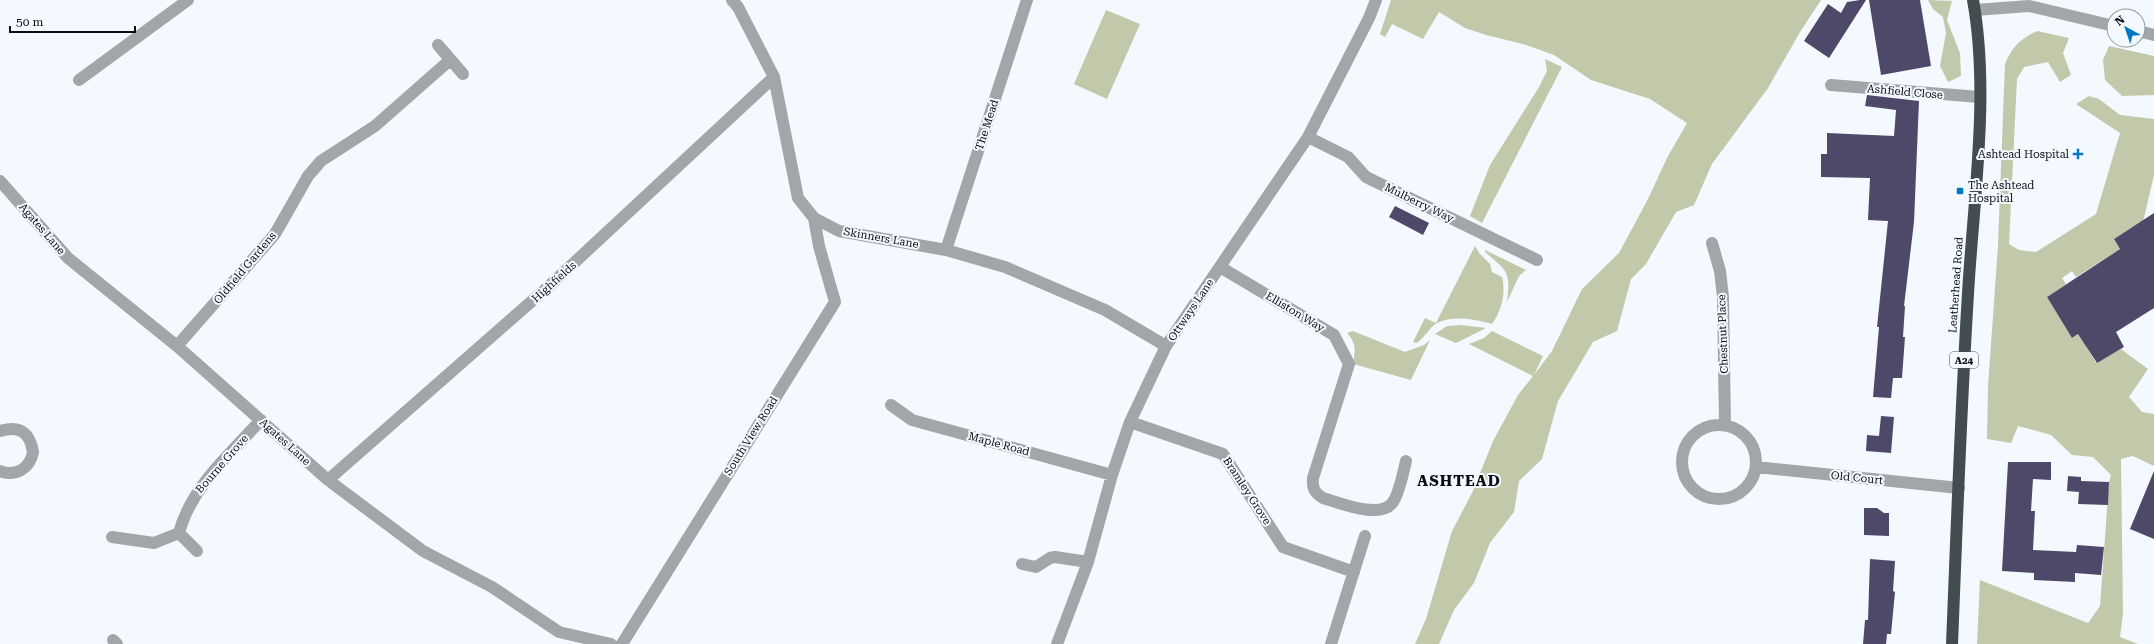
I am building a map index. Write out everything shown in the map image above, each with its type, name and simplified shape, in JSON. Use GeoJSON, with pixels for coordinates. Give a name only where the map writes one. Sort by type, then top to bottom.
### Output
{"type":"FeatureCollection","features":[{"type":"Feature","properties":{"kind":"highway","name":"Leatherhead Road"},"geometry":{"type":"LineString","coordinates":[[1952,644],[1959,488],[1961,398],[1979,97],[1980,54],[1974,5]]}},
{"type":"Feature","properties":{"kind":"street"},"geometry":{"type":"LineString","coordinates":[[79,80],[188,0]]}},
{"type":"Feature","properties":{"kind":"street","name":"Skinners Lane"},"geometry":{"type":"LineString","coordinates":[[732,0],[738,7],[774,77],[798,198],[814,218],[839,231],[946,250],[1005,267],[1105,310],[1166,346]]}},
{"type":"Feature","properties":{"kind":"street","name":"The Mead"},"geometry":{"type":"LineString","coordinates":[[946,250],[1027,0]]}},
{"type":"Feature","properties":{"kind":"street","name":"Ottways Lane"},"geometry":{"type":"LineString","coordinates":[[1057,644],[1088,562],[1112,475],[1130,422],[1166,346],[1308,137],[1369,18],[1376,0]]}},
{"type":"Feature","properties":{"kind":"street"},"geometry":{"type":"LineString","coordinates":[[1974,5],[2029,6],[2106,24]]}},
{"type":"Feature","properties":{"kind":"street"},"geometry":{"type":"LineString","coordinates":[[438,46],[463,74]]}},
{"type":"Feature","properties":{"kind":"street","name":"Oldfield Gardens"},"geometry":{"type":"LineString","coordinates":[[177,346],[275,234],[308,176],[321,161],[375,126],[450,60]]}},
{"type":"Feature","properties":{"kind":"street","name":"Highfields"},"geometry":{"type":"LineString","coordinates":[[328,480],[548,287],[774,77]]}},
{"type":"Feature","properties":{"kind":"street","name":"Ashfield Close"},"geometry":{"type":"LineString","coordinates":[[1831,85],[1979,97]]}},
{"type":"Feature","properties":{"kind":"street","name":"Mulberry Way"},"geometry":{"type":"LineString","coordinates":[[1308,137],[1348,157],[1366,177],[1537,260]]}},
{"type":"Feature","properties":{"kind":"street","name":"Agates Lane"},"geometry":{"type":"LineString","coordinates":[[0,182],[68,258],[177,346],[328,480],[423,551],[492,587],[559,632],[611,644]]}},
{"type":"Feature","properties":{"kind":"street","name":"South View Road"},"geometry":{"type":"LineString","coordinates":[[622,644],[835,302],[819,246],[814,218]]}},
{"type":"Feature","properties":{"kind":"street","name":"Chestnut Place"},"geometry":{"type":"LineString","coordinates":[[1712,243],[1720,271],[1723,297],[1725,425]]}},
{"type":"Feature","properties":{"kind":"street","name":"Elliston Way"},"geometry":{"type":"LineString","coordinates":[[1220,267],[1334,335],[1349,364],[1313,485],[1317,494],[1323,498],[1369,511],[1382,510],[1393,502],[1406,461]]}},
{"type":"Feature","properties":{"kind":"street","name":"Maple Road"},"geometry":{"type":"LineString","coordinates":[[891,405],[912,420],[1112,475]]}},
{"type":"Feature","properties":{"kind":"street","name":"Bourne Grove"},"geometry":{"type":"LineString","coordinates":[[179,533],[183,515],[205,482],[261,420]]}},
{"type":"Feature","properties":{"kind":"street","name":"Bramley Grove"},"geometry":{"type":"LineString","coordinates":[[1130,422],[1223,454],[1283,547],[1354,572]]}},
{"type":"Feature","properties":{"kind":"street"},"geometry":{"type":"LineString","coordinates":[[1725,425],[1742,433],[1754,449],[1756,467],[1748,486],[1733,497],[1713,499],[1695,492],[1684,476],[1682,456],[1690,438],[1706,427],[1725,425]]}},
{"type":"Feature","properties":{"kind":"street"},"geometry":{"type":"LineString","coordinates":[[0,431],[11,428],[22,431],[30,438],[33,452],[26,468],[17,472],[7,473],[0,471]]}},
{"type":"Feature","properties":{"kind":"street","name":"Old Court"},"geometry":{"type":"LineString","coordinates":[[1756,467],[1959,488]]}},
{"type":"Feature","properties":{"kind":"street"},"geometry":{"type":"LineString","coordinates":[[112,537],[154,543],[179,533],[197,551]]}},
{"type":"Feature","properties":{"kind":"street"},"geometry":{"type":"LineString","coordinates":[[1331,644],[1366,536]]}},
{"type":"Feature","properties":{"kind":"street"},"geometry":{"type":"LineString","coordinates":[[1022,564],[1036,567],[1050,558],[1055,557],[1088,562]]}},
{"type":"Feature","properties":{"kind":"green space"},"geometry":{"type":"Polygon","coordinates":[[[1391,0],[1821,0],[1800,32],[1768,88],[1712,164],[1694,205],[1676,212],[1646,264],[1631,279],[1617,331],[1593,342],[1558,401],[1542,459],[1519,481],[1514,512],[1490,543],[1474,583],[1454,610],[1439,644],[1415,644],[1426,619],[1452,531],[1472,493],[1493,441],[1518,395],[1533,376],[1469,344],[1484,338],[1492,331],[1543,356],[1534,375],[1552,351],[1582,289],[1619,253],[1648,199],[1667,158],[1687,123],[1650,99],[1591,80],[1554,55],[1523,44],[1465,28],[1439,12],[1423,39],[1392,24],[1385,37],[1380,34],[1391,0]]]}},
{"type":"Feature","properties":{"kind":"green space"},"geometry":{"type":"Polygon","coordinates":[[[1928,0],[1952,1],[1947,20],[1960,53],[1961,76],[1948,82],[1940,66],[1946,33],[1943,17],[1933,9],[1928,0]]]}},
{"type":"Feature","properties":{"kind":"green space"},"geometry":{"type":"Polygon","coordinates":[[[1106,10],[1140,24],[1107,99],[1074,84],[1106,10]]]}},
{"type":"Feature","properties":{"kind":"green space"},"geometry":{"type":"Polygon","coordinates":[[[2037,31],[2069,38],[2063,53],[2071,75],[2060,82],[2048,62],[2024,67],[2017,79],[2009,244],[2019,250],[2036,252],[2096,214],[2120,133],[2076,104],[2089,96],[2099,99],[2120,115],[2154,119],[2154,175],[2140,235],[2132,227],[2114,239],[2120,249],[2076,277],[2072,271],[2062,278],[2066,284],[2047,297],[2072,338],[2079,334],[2096,363],[2121,349],[2148,369],[2129,397],[2142,412],[2154,414],[2154,466],[2133,456],[2121,459],[2123,614],[2120,637],[2138,644],[1977,644],[1980,580],[2088,623],[2100,606],[2109,482],[2111,475],[2093,457],[2072,455],[2051,435],[2018,426],[2011,443],[1987,439],[1988,387],[1998,245],[2005,64],[2017,44],[2037,31]]]}},
{"type":"Feature","properties":{"kind":"green space"},"geometry":{"type":"Polygon","coordinates":[[[2108,48],[2118,48],[2154,56],[2154,95],[2122,96],[2105,80],[2103,60],[2108,48]]]}},
{"type":"Feature","properties":{"kind":"green space"},"geometry":{"type":"Polygon","coordinates":[[[1545,59],[1562,67],[1482,223],[1470,216],[1490,165],[1539,87],[1547,71],[1545,59]]]}},
{"type":"Feature","properties":{"kind":"green space"},"geometry":{"type":"Polygon","coordinates":[[[1475,246],[1480,254],[1490,264],[1492,272],[1502,277],[1504,289],[1501,307],[1492,324],[1457,318],[1450,319],[1437,323],[1417,343],[1413,342],[1425,318],[1436,323],[1475,246]]]}},
{"type":"Feature","properties":{"kind":"green space"},"geometry":{"type":"Polygon","coordinates":[[[1485,250],[1526,270],[1519,276],[1507,302],[1508,278],[1506,272],[1485,252],[1485,250]]]}},
{"type":"Feature","properties":{"kind":"green space"},"geometry":{"type":"Polygon","coordinates":[[[1461,325],[1486,328],[1456,343],[1435,334],[1447,326],[1461,325]]]}},
{"type":"Feature","properties":{"kind":"green space"},"geometry":{"type":"Polygon","coordinates":[[[1353,331],[1405,352],[1424,345],[1430,340],[1411,380],[1353,364],[1354,344],[1347,333],[1353,331]]]}},
{"type":"Feature","properties":{"kind":"building"},"geometry":{"type":"Polygon","coordinates":[[[1866,0],[1829,58],[1804,41],[1828,4],[1841,13],[1847,2],[1866,0]]]}},
{"type":"Feature","properties":{"kind":"building"},"geometry":{"type":"Polygon","coordinates":[[[1869,0],[1920,0],[1931,66],[1881,75],[1869,0]]]}},
{"type":"Feature","properties":{"kind":"building"},"geometry":{"type":"Polygon","coordinates":[[[1867,95],[1919,101],[1914,222],[1904,306],[1903,337],[1905,337],[1902,378],[1893,378],[1891,398],[1873,397],[1879,327],[1877,327],[1888,221],[1868,220],[1870,178],[1821,177],[1821,154],[1827,154],[1827,133],[1894,136],[1896,110],[1865,106],[1867,95]]]}},
{"type":"Feature","properties":{"kind":"building"},"geometry":{"type":"Polygon","coordinates":[[[1395,206],[1429,223],[1423,235],[1389,217],[1395,206]]]}},
{"type":"Feature","properties":{"kind":"building"},"geometry":{"type":"Polygon","coordinates":[[[2154,213],[2154,308],[2116,332],[2124,347],[2097,363],[2078,334],[2072,338],[2047,297],[2120,249],[2114,239],[2154,213]]]}},
{"type":"Feature","properties":{"kind":"building"},"geometry":{"type":"Polygon","coordinates":[[[1881,416],[1894,417],[1891,453],[1866,451],[1867,435],[1879,436],[1881,416]]]}},
{"type":"Feature","properties":{"kind":"building"},"geometry":{"type":"Polygon","coordinates":[[[2008,462],[2051,462],[2051,480],[2033,479],[2031,511],[2035,511],[2033,550],[2076,552],[2077,545],[2104,547],[2101,575],[2075,573],[2075,582],[2034,580],[2034,573],[2002,571],[2008,462]]]}},
{"type":"Feature","properties":{"kind":"building"},"geometry":{"type":"Polygon","coordinates":[[[2154,471],[2154,539],[2130,529],[2154,471]]]}},
{"type":"Feature","properties":{"kind":"building"},"geometry":{"type":"Polygon","coordinates":[[[2068,476],[2081,477],[2081,481],[2109,482],[2108,505],[2078,504],[2079,492],[2067,491],[2068,476]]]}},
{"type":"Feature","properties":{"kind":"building"},"geometry":{"type":"Polygon","coordinates":[[[1864,508],[1877,508],[1884,513],[1889,513],[1889,536],[1864,535],[1864,508]]]}},
{"type":"Feature","properties":{"kind":"building"},"geometry":{"type":"Polygon","coordinates":[[[1870,559],[1895,561],[1893,591],[1895,592],[1891,634],[1887,634],[1886,644],[1863,644],[1865,620],[1868,620],[1870,559]]]}},
{"type":"Feature","properties":{"kind":"place","name":"Ashtead Hospital"},"geometry":{"type":"Point","coordinates":[2078,154]}},
{"type":"Feature","properties":{"kind":"place","name":"The Ashtead Hospital"},"geometry":{"type":"Point","coordinates":[1960,191]}},
{"type":"Feature","properties":{"kind":"district","name":"ASHTEAD"},"geometry":{"type":"Point","coordinates":[1459,481]}}]}
